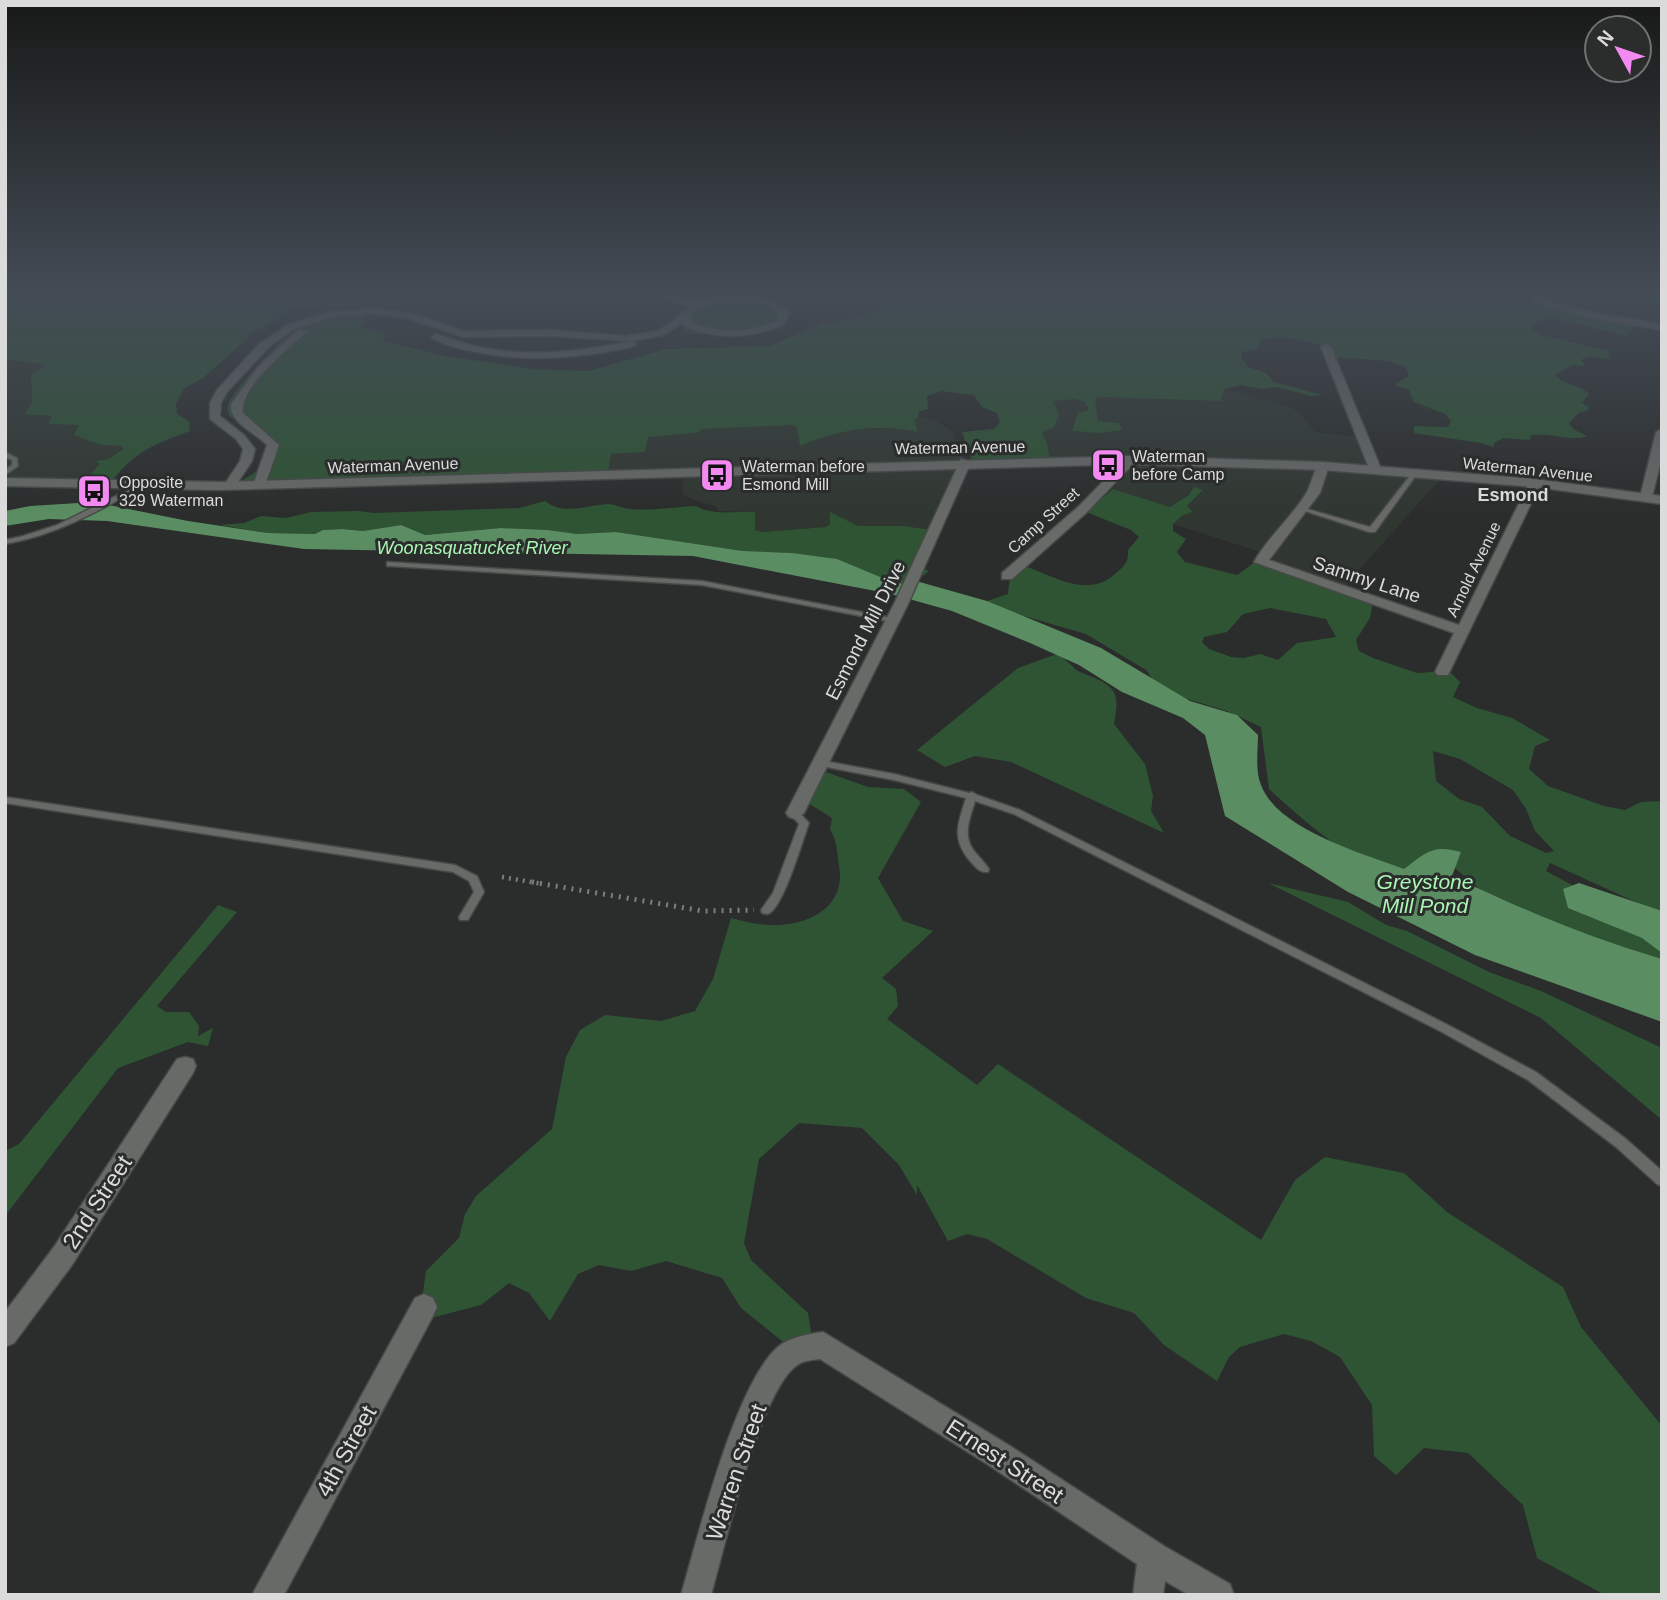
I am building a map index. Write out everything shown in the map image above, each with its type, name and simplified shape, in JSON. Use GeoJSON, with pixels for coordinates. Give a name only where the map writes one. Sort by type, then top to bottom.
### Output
{"type":"FeatureCollection","features":[{"type":"Feature","properties":{"kind":"street"},"geometry":{"type":"LineString","coordinates":[[230,485],[246,461],[249,449],[240,437],[214,418],[215,400],[245,366]]}},
{"type":"Feature","properties":{"kind":"street"},"geometry":{"type":"LineString","coordinates":[[258,485],[271,456],[273,444],[236,411],[239,399],[266,366]]}},
{"type":"Feature","properties":{"kind":"street"},"geometry":{"type":"LineString","coordinates":[[1334,366],[1376,471]]}},
{"type":"Feature","properties":{"kind":"street"},"geometry":{"type":"LineString","coordinates":[[226,386],[248,386]]}},
{"type":"Feature","properties":{"kind":"street"},"geometry":{"type":"LineString","coordinates":[[1646,497],[1662,432]]}},
{"type":"Feature","properties":{"kind":"street","name":"Waterman Avenue"},"geometry":{"type":"LineString","coordinates":[[5,482],[258,485],[965,462],[1130,460],[1323,466],[1535,483],[1662,500]]}},
{"type":"Feature","properties":{"kind":"street","name":"Camp Street"},"geometry":{"type":"LineString","coordinates":[[1007,576],[1082,509],[1130,460]]}},
{"type":"Feature","properties":{"kind":"street","name":"Esmond Mill Drive"},"geometry":{"type":"LineString","coordinates":[[795,813],[892,620],[965,462]]}},
{"type":"Feature","properties":{"kind":"street"},"geometry":{"type":"LineString","coordinates":[[1302,509],[1321,478],[1323,466]]}},
{"type":"Feature","properties":{"kind":"street","name":"Arnold Avenue"},"geometry":{"type":"LineString","coordinates":[[1443,672],[1535,483]]}},
{"type":"Feature","properties":{"kind":"street","name":"Sammy Lane"},"geometry":{"type":"LineString","coordinates":[[1302,509],[1261,562],[1462,631]]}},
{"type":"Feature","properties":{"kind":"street","name":"2nd Street"},"geometry":{"type":"LineString","coordinates":[[5,1334],[62,1256],[185,1066]]}},
{"type":"Feature","properties":{"kind":"street","name":"4th Street"},"geometry":{"type":"LineString","coordinates":[[267,1595],[424,1307]]}},
{"type":"Feature","properties":{"kind":"street","name":"Ernest Street"},"geometry":{"type":"LineString","coordinates":[[788,1355],[822,1345],[997,1454],[1153,1557],[1219,1595]]}},
{"type":"Feature","properties":{"kind":"street","name":"Warren Street"},"geometry":{"type":"LineString","coordinates":[[696,1595],[751,1418],[770,1377],[788,1355]]}},
{"type":"Feature","properties":{"kind":"street"},"geometry":{"type":"LineString","coordinates":[[1148,1595],[1153,1557]]}},
{"type":"Feature","properties":{"kind":"lane"},"geometry":{"type":"LineString","coordinates":[[5,454],[15,459],[15,466],[5,473]]}},
{"type":"Feature","properties":{"kind":"lane"},"geometry":{"type":"LineString","coordinates":[[1302,509],[1372,530],[1414,474]]}},
{"type":"Feature","properties":{"kind":"lane"},"geometry":{"type":"LineString","coordinates":[[5,542],[35,537],[75,523],[144,484]]}},
{"type":"Feature","properties":{"kind":"lane"},"geometry":{"type":"LineString","coordinates":[[390,564],[702,583],[892,620]]}},
{"type":"Feature","properties":{"kind":"lane"},"geometry":{"type":"LineString","coordinates":[[819,763],[931,783],[972,794],[1017,812],[1444,1028],[1532,1076],[1621,1143],[1662,1180]]}},
{"type":"Feature","properties":{"kind":"lane"},"geometry":{"type":"LineString","coordinates":[[972,794],[962,831],[965,849],[984,869]]}},
{"type":"Feature","properties":{"kind":"lane"},"geometry":{"type":"LineString","coordinates":[[5,800],[454,869],[473,878],[479,892],[464,917]]}},
{"type":"Feature","properties":{"kind":"lane"},"geometry":{"type":"LineString","coordinates":[[766,910],[778,895],[804,823],[795,813]]}},
{"type":"Feature","properties":{"kind":"path"},"geometry":{"type":"LineString","coordinates":[[502,877],[703,911],[766,910]]}},
{"type":"Feature","properties":{"kind":"shaded area"},"geometry":{"type":"Polygon","coordinates":[[[5,366],[44,367],[30,385],[32,402],[25,414],[52,415],[49,424],[80,425],[75,435],[101,445],[123,448],[109,459],[96,462],[101,464],[84,482],[5,482],[5,366]]]}},
{"type":"Feature","properties":{"kind":"shaded area"},"geometry":{"type":"Polygon","coordinates":[[[217,366],[203,378],[183,389],[176,404],[177,414],[189,421],[190,431],[136,456],[110,483],[84,482],[100,464],[95,461],[109,459],[123,449],[122,446],[101,445],[74,435],[79,425],[48,424],[52,416],[25,414],[32,402],[31,375],[44,367],[217,366]]]}},
{"type":"Feature","properties":{"kind":"shaded area"},"geometry":{"type":"Polygon","coordinates":[[[257,366],[510,366],[589,371],[608,366],[1247,366],[1266,373],[1274,382],[1323,395],[1311,396],[1277,387],[1262,389],[1241,385],[1224,389],[1221,401],[1099,397],[1095,400],[1098,421],[1119,423],[1122,430],[1099,433],[1072,431],[1078,413],[1089,410],[1085,402],[1075,399],[1053,401],[1059,415],[1054,427],[1042,433],[1050,460],[972,461],[962,432],[994,429],[1000,422],[997,413],[982,407],[974,395],[941,391],[927,396],[928,409],[918,412],[919,417],[915,419],[917,432],[872,428],[843,432],[800,446],[797,428],[793,425],[703,429],[696,433],[648,437],[645,452],[611,454],[608,473],[240,482],[268,464],[273,449],[261,435],[229,416],[228,411],[231,398],[257,366]]]}},
{"type":"Feature","properties":{"kind":"shaded area"},"geometry":{"type":"Polygon","coordinates":[[[1402,366],[1571,366],[1555,375],[1589,394],[1582,403],[1589,407],[1587,411],[1579,413],[1569,423],[1573,429],[1587,436],[1567,438],[1538,434],[1531,435],[1530,440],[1503,438],[1494,443],[1494,447],[1414,433],[1414,426],[1448,427],[1451,421],[1445,414],[1414,402],[1409,390],[1394,385],[1409,376],[1406,367],[1402,366]]]}},
{"type":"Feature","properties":{"kind":"shaded area"},"geometry":{"type":"Polygon","coordinates":[[[1224,389],[1287,406],[1300,413],[1316,432],[1359,437],[1374,470],[1442,477],[1342,589],[1267,564],[1264,553],[1173,524],[1193,511],[1187,507],[1203,491],[1170,507],[1113,489],[1135,464],[1050,460],[1042,433],[1054,427],[1053,400],[1075,399],[1085,402],[1089,411],[1072,430],[1118,423],[1098,421],[1095,400],[1099,397],[1221,401],[1224,389]]]}},
{"type":"Feature","properties":{"kind":"shaded area"},"geometry":{"type":"Polygon","coordinates":[[[919,417],[940,423],[954,433],[965,461],[937,531],[858,526],[830,513],[830,524],[826,527],[762,532],[755,530],[754,512],[717,511],[716,506],[696,501],[683,494],[682,472],[608,473],[611,454],[645,452],[647,437],[696,433],[703,429],[793,425],[797,428],[801,445],[825,434],[865,429],[900,428],[916,432],[915,419],[919,417]]]}},
{"type":"Feature","properties":{"kind":"shaded area"},"geometry":{"type":"Polygon","coordinates":[[[1194,487],[1203,490],[1187,506],[1193,512],[1183,515],[1173,524],[1173,531],[1186,539],[1177,552],[1185,562],[1237,575],[1255,562],[1373,602],[1370,618],[1356,640],[1359,651],[1417,673],[1449,671],[1460,682],[1453,697],[1477,708],[1512,718],[1550,740],[1535,746],[1529,769],[1548,786],[1604,806],[1625,810],[1641,802],[1662,801],[1662,914],[1550,863],[1546,871],[1591,895],[1662,948],[1662,966],[1633,958],[1488,896],[1450,864],[1401,872],[1385,870],[1367,863],[1330,841],[1269,789],[1261,727],[1227,711],[1161,691],[1146,670],[1086,634],[1013,613],[987,601],[1008,594],[1010,576],[1025,566],[1060,580],[1083,585],[1106,581],[1124,566],[1128,550],[1139,537],[1131,530],[1086,512],[1113,489],[1170,507],[1189,495],[1194,487]],[[1270,608],[1243,614],[1227,632],[1204,637],[1202,642],[1209,649],[1231,657],[1244,658],[1260,654],[1278,660],[1297,643],[1336,637],[1326,619],[1270,608]],[[1433,751],[1436,781],[1459,799],[1482,807],[1510,836],[1546,853],[1554,851],[1535,831],[1526,809],[1513,790],[1460,759],[1433,751]]]}},
{"type":"Feature","properties":{"kind":"shaded area"},"geometry":{"type":"Polygon","coordinates":[[[545,501],[567,509],[612,504],[633,509],[696,506],[717,512],[755,512],[755,530],[762,532],[826,527],[830,524],[830,512],[858,526],[903,526],[937,531],[923,569],[929,571],[910,586],[792,553],[743,551],[616,532],[577,534],[501,528],[424,535],[401,525],[363,531],[323,530],[315,534],[268,533],[220,525],[244,523],[261,516],[286,518],[311,512],[373,513],[519,508],[545,501]]]}},
{"type":"Feature","properties":{"kind":"shaded area"},"geometry":{"type":"Polygon","coordinates":[[[1057,654],[1076,670],[1100,680],[1115,694],[1114,724],[1145,764],[1153,796],[1151,811],[1164,833],[1011,762],[975,756],[945,767],[917,750],[1018,668],[1057,654]]]}},
{"type":"Feature","properties":{"kind":"shaded area"},"geometry":{"type":"Polygon","coordinates":[[[823,771],[868,787],[904,789],[921,802],[878,878],[903,921],[933,931],[882,978],[896,989],[898,1006],[887,1019],[977,1085],[998,1064],[1261,1240],[1295,1180],[1325,1157],[1404,1173],[1447,1212],[1563,1287],[1581,1327],[1662,1426],[1662,1595],[1605,1595],[1537,1558],[1523,1505],[1468,1453],[1424,1448],[1396,1475],[1374,1456],[1372,1405],[1340,1357],[1311,1341],[1284,1334],[1240,1347],[1229,1357],[1217,1381],[1164,1345],[1134,1313],[1086,1298],[987,1239],[967,1234],[948,1241],[917,1185],[917,1195],[899,1165],[862,1128],[799,1123],[759,1159],[744,1243],[751,1260],[808,1313],[812,1338],[792,1349],[741,1308],[722,1278],[666,1261],[631,1271],[599,1265],[578,1274],[550,1321],[529,1293],[509,1283],[481,1305],[419,1321],[426,1271],[459,1238],[465,1214],[476,1196],[552,1129],[566,1057],[580,1030],[605,1015],[661,1021],[695,1011],[713,979],[731,918],[783,925],[810,918],[830,904],[840,881],[836,847],[830,829],[832,818],[797,796],[823,771]]]}},
{"type":"Feature","properties":{"kind":"shaded area"},"geometry":{"type":"Polygon","coordinates":[[[1268,883],[1348,902],[1386,925],[1407,931],[1489,972],[1541,991],[1662,1048],[1662,1120],[1541,1018],[1268,883]]]}},
{"type":"Feature","properties":{"kind":"shaded area"},"geometry":{"type":"Polygon","coordinates":[[[218,905],[237,912],[157,1006],[166,1012],[189,1012],[199,1026],[198,1036],[213,1028],[208,1046],[188,1042],[118,1068],[5,1216],[5,1151],[19,1144],[218,905]]]}},
{"type":"Feature","properties":{"kind":"water","name":"Greystone Mill Pond"},"geometry":{"type":"Polygon","coordinates":[[[94,502],[188,521],[268,533],[315,534],[323,530],[363,531],[401,525],[425,535],[501,528],[577,534],[616,532],[743,551],[792,553],[837,559],[885,579],[910,586],[916,581],[987,601],[1101,648],[1190,701],[1237,715],[1258,735],[1259,779],[1270,801],[1285,815],[1323,838],[1404,869],[1436,849],[1461,852],[1452,876],[1555,922],[1662,959],[1662,1022],[1475,955],[1348,892],[1225,816],[1205,735],[1183,718],[1122,692],[1079,665],[952,611],[891,594],[693,556],[304,549],[107,521],[49,519],[5,526],[5,511],[30,506],[94,502]]]}},
{"type":"Feature","properties":{"kind":"water"},"geometry":{"type":"Polygon","coordinates":[[[1579,883],[1662,911],[1662,953],[1642,938],[1568,908],[1563,889],[1579,883]]]}},
{"type":"Feature","properties":{"kind":"place","name":"Waterman before Camp"},"geometry":{"type":"Point","coordinates":[1108,465]}},
{"type":"Feature","properties":{"kind":"place","name":"Waterman before Esmond Mill"},"geometry":{"type":"Point","coordinates":[717,475]}},
{"type":"Feature","properties":{"kind":"place","name":"Opposite 329 Waterman"},"geometry":{"type":"Point","coordinates":[94,491]}},
{"type":"Feature","properties":{"kind":"district","name":"Esmond"},"geometry":{"type":"Point","coordinates":[1513,495]}},
{"type":"Feature","properties":{"kind":"water label","name":"Woonasquatucket River"},"geometry":{"type":"Point","coordinates":[472,548]}}]}
